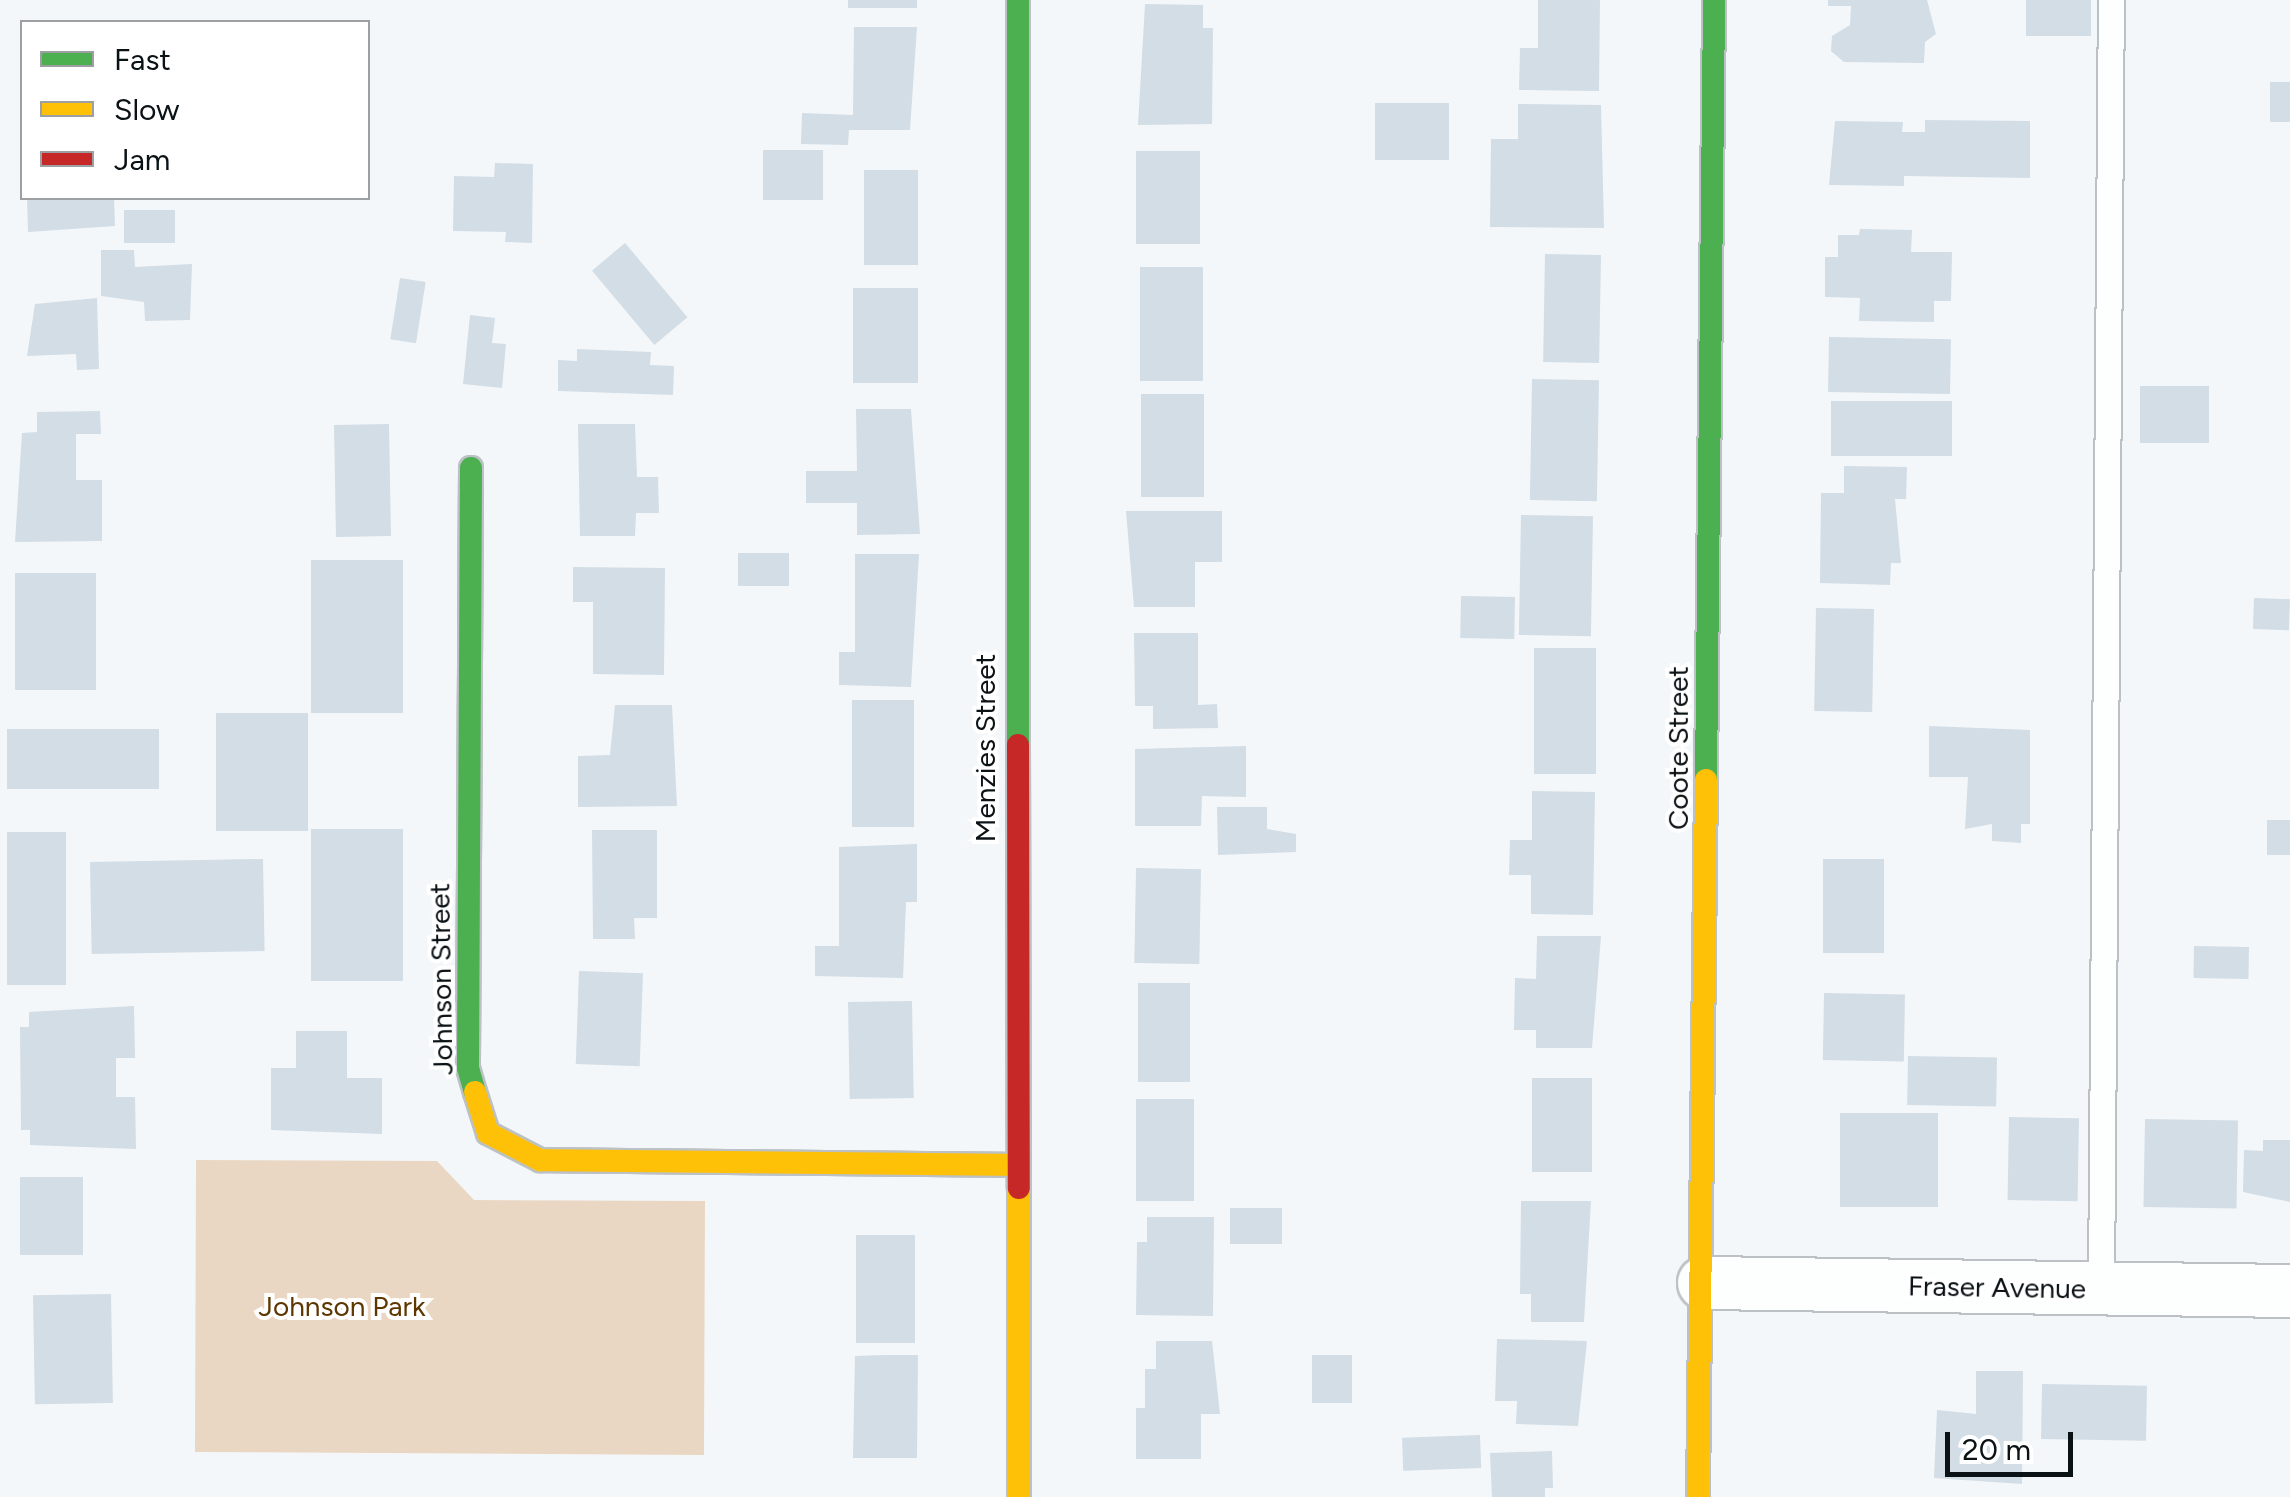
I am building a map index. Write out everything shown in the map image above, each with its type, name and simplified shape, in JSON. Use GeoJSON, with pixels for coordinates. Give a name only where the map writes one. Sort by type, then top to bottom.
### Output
{"type":"FeatureCollection","features":[{"type":"Feature","properties":{"kind":"street","name":"Menzies Street"},"geometry":{"type":"LineString","coordinates":[[1018,0],[1014,1164],[1019,1497]]}},
{"type":"Feature","properties":{"kind":"street","name":"Coote Street"},"geometry":{"type":"LineString","coordinates":[[1698,1497],[1704,1283],[1714,0]]}},
{"type":"Feature","properties":{"kind":"street","name":"Johnson Street"},"geometry":{"type":"LineString","coordinates":[[472,468],[468,1068],[488,1132],[540,1160],[1014,1164]]}},
{"type":"Feature","properties":{"kind":"street","name":"Fraser Avenue"},"geometry":{"type":"LineString","coordinates":[[1704,1283],[2290,1290]]}},
{"type":"Feature","properties":{"kind":"lane"},"geometry":{"type":"LineString","coordinates":[[2100,1288],[2111,0]]}},
{"type":"Feature","properties":{"kind":"green space","name":"Johnson Park"},"geometry":{"type":"Polygon","coordinates":[[[196,1160],[437,1161],[474,1200],[705,1201],[704,1455],[195,1452],[196,1160]]]}},
{"type":"Feature","properties":{"kind":"building"},"geometry":{"type":"Polygon","coordinates":[[[848,0],[917,0],[917,8],[848,8],[848,0]]]}},
{"type":"Feature","properties":{"kind":"building"},"geometry":{"type":"Polygon","coordinates":[[[1538,0],[1600,0],[1599,91],[1519,90],[1520,48],[1538,48],[1538,0]]]}},
{"type":"Feature","properties":{"kind":"building"},"geometry":{"type":"Polygon","coordinates":[[[1828,0],[1927,0],[1936,34],[1925,42],[1924,63],[1844,62],[1831,51],[1832,36],[1850,25],[1851,6],[1828,6],[1828,0]]]}},
{"type":"Feature","properties":{"kind":"building"},"geometry":{"type":"Polygon","coordinates":[[[2026,0],[2091,0],[2091,36],[2026,36],[2026,0]]]}},
{"type":"Feature","properties":{"kind":"building"},"geometry":{"type":"Polygon","coordinates":[[[1145,4],[1203,5],[1203,28],[1213,28],[1212,124],[1138,125],[1145,4]]]}},
{"type":"Feature","properties":{"kind":"building"},"geometry":{"type":"Polygon","coordinates":[[[854,27],[917,27],[910,130],[849,130],[848,145],[801,144],[802,113],[853,115],[854,27]]]}},
{"type":"Feature","properties":{"kind":"building"},"geometry":{"type":"Polygon","coordinates":[[[2270,82],[2290,82],[2290,122],[2270,122],[2270,82]]]}},
{"type":"Feature","properties":{"kind":"building"},"geometry":{"type":"Polygon","coordinates":[[[1375,103],[1449,103],[1449,160],[1375,160],[1375,103]]]}},
{"type":"Feature","properties":{"kind":"building"},"geometry":{"type":"Polygon","coordinates":[[[1518,104],[1601,105],[1604,228],[1490,227],[1491,139],[1518,139],[1518,104]]]}},
{"type":"Feature","properties":{"kind":"building"},"geometry":{"type":"Polygon","coordinates":[[[1925,120],[2030,121],[2030,178],[1904,176],[1904,186],[1829,185],[1835,121],[1903,122],[1902,132],[1925,132],[1925,120]]]}},
{"type":"Feature","properties":{"kind":"building"},"geometry":{"type":"Polygon","coordinates":[[[763,150],[823,150],[823,200],[763,200],[763,150]]]}},
{"type":"Feature","properties":{"kind":"building"},"geometry":{"type":"Polygon","coordinates":[[[1136,151],[1200,151],[1200,244],[1136,244],[1136,151]]]}},
{"type":"Feature","properties":{"kind":"building"},"geometry":{"type":"Polygon","coordinates":[[[495,163],[533,164],[532,243],[505,242],[506,232],[453,231],[454,176],[494,177],[495,163]]]}},
{"type":"Feature","properties":{"kind":"building"},"geometry":{"type":"Polygon","coordinates":[[[864,170],[918,170],[918,265],[864,265],[864,170]]]}},
{"type":"Feature","properties":{"kind":"building"},"geometry":{"type":"Polygon","coordinates":[[[27,200],[114,200],[115,226],[28,232],[27,200]]]}},
{"type":"Feature","properties":{"kind":"building"},"geometry":{"type":"Polygon","coordinates":[[[124,210],[175,210],[175,243],[124,243],[124,210]]]}},
{"type":"Feature","properties":{"kind":"building"},"geometry":{"type":"Polygon","coordinates":[[[1860,229],[1912,230],[1911,252],[1952,252],[1951,301],[1934,301],[1934,322],[1859,321],[1860,298],[1825,297],[1825,257],[1838,257],[1838,235],[1859,235],[1860,229]]]}},
{"type":"Feature","properties":{"kind":"building"},"geometry":{"type":"Polygon","coordinates":[[[625,243],[687,317],[654,345],[592,271],[625,243]]]}},
{"type":"Feature","properties":{"kind":"building"},"geometry":{"type":"Polygon","coordinates":[[[101,250],[134,250],[135,267],[192,264],[190,320],[145,321],[144,302],[101,296],[101,250]]]}},
{"type":"Feature","properties":{"kind":"building"},"geometry":{"type":"Polygon","coordinates":[[[1545,254],[1601,255],[1599,363],[1543,362],[1545,254]]]}},
{"type":"Feature","properties":{"kind":"building"},"geometry":{"type":"Polygon","coordinates":[[[1140,267],[1203,267],[1203,381],[1140,381],[1140,267]]]}},
{"type":"Feature","properties":{"kind":"building"},"geometry":{"type":"Polygon","coordinates":[[[400,278],[426,282],[416,343],[390,339],[400,278]]]}},
{"type":"Feature","properties":{"kind":"building"},"geometry":{"type":"Polygon","coordinates":[[[853,288],[918,288],[918,383],[853,383],[853,288]]]}},
{"type":"Feature","properties":{"kind":"building"},"geometry":{"type":"Polygon","coordinates":[[[97,298],[99,369],[77,370],[76,354],[27,356],[35,304],[97,298]]]}},
{"type":"Feature","properties":{"kind":"building"},"geometry":{"type":"Polygon","coordinates":[[[470,315],[495,318],[492,343],[506,344],[502,388],[463,384],[470,315]]]}},
{"type":"Feature","properties":{"kind":"building"},"geometry":{"type":"Polygon","coordinates":[[[1829,337],[1951,339],[1950,394],[1828,392],[1829,337]]]}},
{"type":"Feature","properties":{"kind":"building"},"geometry":{"type":"Polygon","coordinates":[[[577,349],[651,352],[650,365],[674,366],[673,395],[558,391],[558,360],[577,361],[577,349]]]}},
{"type":"Feature","properties":{"kind":"building"},"geometry":{"type":"Polygon","coordinates":[[[1532,379],[1599,380],[1597,501],[1530,500],[1532,379]]]}},
{"type":"Feature","properties":{"kind":"building"},"geometry":{"type":"Polygon","coordinates":[[[2140,386],[2209,386],[2209,443],[2140,443],[2140,386]]]}},
{"type":"Feature","properties":{"kind":"building"},"geometry":{"type":"Polygon","coordinates":[[[1141,394],[1204,394],[1204,497],[1141,497],[1141,394]]]}},
{"type":"Feature","properties":{"kind":"building"},"geometry":{"type":"Polygon","coordinates":[[[1831,401],[1952,401],[1952,456],[1831,456],[1831,401]]]}},
{"type":"Feature","properties":{"kind":"building"},"geometry":{"type":"Polygon","coordinates":[[[856,409],[911,409],[920,534],[857,535],[857,503],[806,503],[806,471],[857,471],[856,409]]]}},
{"type":"Feature","properties":{"kind":"building"},"geometry":{"type":"Polygon","coordinates":[[[100,411],[101,434],[76,434],[76,480],[102,480],[102,541],[15,542],[22,433],[37,432],[37,412],[100,411]]]}},
{"type":"Feature","properties":{"kind":"building"},"geometry":{"type":"Polygon","coordinates":[[[389,424],[391,536],[336,537],[334,425],[389,424]]]}},
{"type":"Feature","properties":{"kind":"building"},"geometry":{"type":"Polygon","coordinates":[[[578,424],[635,424],[637,477],[658,477],[659,513],[636,513],[635,536],[580,536],[578,424]]]}},
{"type":"Feature","properties":{"kind":"building"},"geometry":{"type":"Polygon","coordinates":[[[1844,466],[1907,467],[1906,499],[1895,499],[1901,563],[1891,563],[1890,585],[1820,583],[1821,493],[1844,493],[1844,466]]]}},
{"type":"Feature","properties":{"kind":"building"},"geometry":{"type":"Polygon","coordinates":[[[1126,511],[1222,511],[1222,562],[1195,562],[1195,607],[1134,607],[1126,511]]]}},
{"type":"Feature","properties":{"kind":"building"},"geometry":{"type":"Polygon","coordinates":[[[1521,515],[1593,516],[1591,636],[1519,635],[1521,515]]]}},
{"type":"Feature","properties":{"kind":"building"},"geometry":{"type":"Polygon","coordinates":[[[738,553],[789,553],[789,586],[738,586],[738,553]]]}},
{"type":"Feature","properties":{"kind":"building"},"geometry":{"type":"Polygon","coordinates":[[[855,554],[919,554],[911,687],[839,685],[839,652],[855,652],[855,554]]]}},
{"type":"Feature","properties":{"kind":"building"},"geometry":{"type":"Polygon","coordinates":[[[311,560],[403,560],[403,713],[311,713],[311,560]]]}},
{"type":"Feature","properties":{"kind":"building"},"geometry":{"type":"Polygon","coordinates":[[[573,567],[665,568],[664,675],[593,674],[593,602],[573,602],[573,567]]]}},
{"type":"Feature","properties":{"kind":"building"},"geometry":{"type":"Polygon","coordinates":[[[15,573],[96,573],[96,690],[15,690],[15,573]]]}},
{"type":"Feature","properties":{"kind":"building"},"geometry":{"type":"Polygon","coordinates":[[[1461,596],[1515,597],[1514,639],[1460,638],[1461,596]]]}},
{"type":"Feature","properties":{"kind":"building"},"geometry":{"type":"Polygon","coordinates":[[[2254,598],[2290,599],[2289,630],[2253,629],[2254,598]]]}},
{"type":"Feature","properties":{"kind":"building"},"geometry":{"type":"Polygon","coordinates":[[[1816,608],[1874,609],[1872,712],[1814,711],[1816,608]]]}},
{"type":"Feature","properties":{"kind":"building"},"geometry":{"type":"Polygon","coordinates":[[[1134,633],[1198,633],[1198,705],[1217,704],[1218,728],[1153,729],[1153,706],[1135,706],[1134,633]]]}},
{"type":"Feature","properties":{"kind":"building"},"geometry":{"type":"Polygon","coordinates":[[[1534,648],[1596,648],[1596,774],[1534,774],[1534,648]]]}},
{"type":"Feature","properties":{"kind":"building"},"geometry":{"type":"Polygon","coordinates":[[[852,700],[914,700],[914,827],[852,827],[852,700]]]}},
{"type":"Feature","properties":{"kind":"building"},"geometry":{"type":"Polygon","coordinates":[[[615,705],[672,705],[677,806],[578,807],[578,756],[610,755],[615,705]]]}},
{"type":"Feature","properties":{"kind":"building"},"geometry":{"type":"Polygon","coordinates":[[[216,713],[308,713],[308,831],[216,831],[216,713]]]}},
{"type":"Feature","properties":{"kind":"building"},"geometry":{"type":"Polygon","coordinates":[[[1929,726],[2030,730],[2030,824],[2021,824],[2021,843],[1992,841],[1992,824],[1965,829],[1968,777],[1929,777],[1929,726]]]}},
{"type":"Feature","properties":{"kind":"building"},"geometry":{"type":"Polygon","coordinates":[[[7,729],[159,729],[159,789],[7,789],[7,729]]]}},
{"type":"Feature","properties":{"kind":"building"},"geometry":{"type":"Polygon","coordinates":[[[1246,746],[1246,797],[1202,796],[1201,826],[1135,826],[1135,749],[1246,746]]]}},
{"type":"Feature","properties":{"kind":"building"},"geometry":{"type":"Polygon","coordinates":[[[1532,791],[1595,792],[1593,915],[1531,914],[1531,875],[1509,875],[1510,840],[1532,840],[1532,791]]]}},
{"type":"Feature","properties":{"kind":"building"},"geometry":{"type":"Polygon","coordinates":[[[1217,807],[1267,807],[1267,829],[1296,834],[1296,852],[1218,855],[1217,807]]]}},
{"type":"Feature","properties":{"kind":"building"},"geometry":{"type":"Polygon","coordinates":[[[2267,820],[2290,820],[2290,855],[2267,855],[2267,820]]]}},
{"type":"Feature","properties":{"kind":"building"},"geometry":{"type":"Polygon","coordinates":[[[311,829],[403,829],[403,981],[311,981],[311,829]]]}},
{"type":"Feature","properties":{"kind":"building"},"geometry":{"type":"Polygon","coordinates":[[[592,830],[657,830],[657,918],[634,918],[635,939],[593,939],[592,830]]]}},
{"type":"Feature","properties":{"kind":"building"},"geometry":{"type":"Polygon","coordinates":[[[7,832],[66,832],[66,985],[7,985],[7,832]]]}},
{"type":"Feature","properties":{"kind":"building"},"geometry":{"type":"Polygon","coordinates":[[[917,844],[917,902],[906,902],[903,978],[815,976],[815,946],[839,946],[839,847],[917,844]]]}},
{"type":"Feature","properties":{"kind":"building"},"geometry":{"type":"Polygon","coordinates":[[[263,859],[265,951],[92,954],[90,862],[263,859]]]}},
{"type":"Feature","properties":{"kind":"building"},"geometry":{"type":"Polygon","coordinates":[[[1823,859],[1884,859],[1884,953],[1823,953],[1823,859]]]}},
{"type":"Feature","properties":{"kind":"building"},"geometry":{"type":"Polygon","coordinates":[[[1136,868],[1201,869],[1199,964],[1134,963],[1136,868]]]}},
{"type":"Feature","properties":{"kind":"building"},"geometry":{"type":"Polygon","coordinates":[[[1537,936],[1601,936],[1592,1048],[1536,1048],[1536,1030],[1514,1030],[1515,978],[1536,979],[1537,936]]]}},
{"type":"Feature","properties":{"kind":"building"},"geometry":{"type":"Polygon","coordinates":[[[2194,946],[2249,947],[2248,979],[2193,978],[2194,946]]]}},
{"type":"Feature","properties":{"kind":"building"},"geometry":{"type":"Polygon","coordinates":[[[579,971],[643,973],[640,1066],[576,1064],[579,971]]]}},
{"type":"Feature","properties":{"kind":"building"},"geometry":{"type":"Polygon","coordinates":[[[1138,983],[1190,983],[1190,1082],[1138,1082],[1138,983]]]}},
{"type":"Feature","properties":{"kind":"building"},"geometry":{"type":"Polygon","coordinates":[[[1824,993],[1905,994],[1904,1061],[1823,1060],[1824,993]]]}},
{"type":"Feature","properties":{"kind":"building"},"geometry":{"type":"Polygon","coordinates":[[[912,1001],[914,1098],[850,1099],[848,1002],[912,1001]]]}},
{"type":"Feature","properties":{"kind":"building"},"geometry":{"type":"Polygon","coordinates":[[[134,1006],[135,1058],[116,1058],[116,1097],[135,1097],[136,1149],[30,1145],[30,1130],[21,1130],[20,1027],[29,1027],[29,1012],[134,1006]]]}},
{"type":"Feature","properties":{"kind":"building"},"geometry":{"type":"Polygon","coordinates":[[[296,1031],[347,1031],[347,1078],[382,1078],[382,1134],[271,1130],[271,1068],[296,1068],[296,1031]]]}},
{"type":"Feature","properties":{"kind":"building"},"geometry":{"type":"Polygon","coordinates":[[[1908,1056],[1997,1058],[1996,1107],[1907,1105],[1908,1056]]]}},
{"type":"Feature","properties":{"kind":"building"},"geometry":{"type":"Polygon","coordinates":[[[1532,1078],[1592,1078],[1592,1172],[1532,1172],[1532,1078]]]}},
{"type":"Feature","properties":{"kind":"building"},"geometry":{"type":"Polygon","coordinates":[[[1136,1099],[1194,1099],[1194,1201],[1136,1201],[1136,1099]]]}},
{"type":"Feature","properties":{"kind":"building"},"geometry":{"type":"Polygon","coordinates":[[[1840,1113],[1938,1113],[1938,1207],[1840,1207],[1840,1113]]]}},
{"type":"Feature","properties":{"kind":"building"},"geometry":{"type":"Polygon","coordinates":[[[2009,1117],[2079,1118],[2078,1201],[2008,1200],[2009,1117]]]}},
{"type":"Feature","properties":{"kind":"building"},"geometry":{"type":"Polygon","coordinates":[[[2145,1119],[2238,1121],[2236,1209],[2143,1207],[2145,1119]]]}},
{"type":"Feature","properties":{"kind":"building"},"geometry":{"type":"Polygon","coordinates":[[[2263,1140],[2290,1140],[2290,1202],[2243,1192],[2244,1150],[2263,1151],[2263,1140]]]}},
{"type":"Feature","properties":{"kind":"building"},"geometry":{"type":"Polygon","coordinates":[[[20,1177],[83,1177],[83,1255],[20,1255],[20,1177]]]}},
{"type":"Feature","properties":{"kind":"building"},"geometry":{"type":"Polygon","coordinates":[[[1521,1201],[1591,1201],[1584,1322],[1531,1322],[1531,1294],[1520,1294],[1521,1201]]]}},
{"type":"Feature","properties":{"kind":"building"},"geometry":{"type":"Polygon","coordinates":[[[1230,1208],[1282,1208],[1282,1244],[1230,1244],[1230,1208]]]}},
{"type":"Feature","properties":{"kind":"building"},"geometry":{"type":"Polygon","coordinates":[[[1147,1217],[1214,1217],[1213,1316],[1136,1315],[1137,1242],[1147,1242],[1147,1217]]]}},
{"type":"Feature","properties":{"kind":"building"},"geometry":{"type":"Polygon","coordinates":[[[856,1235],[915,1235],[915,1343],[856,1343],[856,1235]]]}},
{"type":"Feature","properties":{"kind":"building"},"geometry":{"type":"Polygon","coordinates":[[[111,1294],[113,1403],[35,1404],[33,1295],[111,1294]]]}},
{"type":"Feature","properties":{"kind":"building"},"geometry":{"type":"Polygon","coordinates":[[[1497,1339],[1587,1341],[1578,1426],[1516,1424],[1517,1401],[1495,1401],[1497,1339]]]}},
{"type":"Feature","properties":{"kind":"building"},"geometry":{"type":"Polygon","coordinates":[[[1156,1341],[1212,1341],[1220,1414],[1201,1414],[1201,1459],[1136,1459],[1136,1408],[1145,1408],[1145,1369],[1156,1369],[1156,1341]]]}},
{"type":"Feature","properties":{"kind":"building"},"geometry":{"type":"Polygon","coordinates":[[[918,1355],[917,1458],[853,1458],[855,1356],[918,1355]]]}},
{"type":"Feature","properties":{"kind":"building"},"geometry":{"type":"Polygon","coordinates":[[[1312,1355],[1352,1355],[1352,1403],[1312,1403],[1312,1355]]]}},
{"type":"Feature","properties":{"kind":"building"},"geometry":{"type":"Polygon","coordinates":[[[1976,1371],[2023,1371],[2022,1484],[1934,1478],[1937,1410],[1976,1414],[1976,1371]]]}},
{"type":"Feature","properties":{"kind":"building"},"geometry":{"type":"Polygon","coordinates":[[[2042,1384],[2147,1386],[2146,1441],[2041,1439],[2042,1384]]]}},
{"type":"Feature","properties":{"kind":"building"},"geometry":{"type":"Polygon","coordinates":[[[1480,1435],[1481,1468],[1403,1471],[1402,1438],[1480,1435]]]}},
{"type":"Feature","properties":{"kind":"building"},"geometry":{"type":"Polygon","coordinates":[[[1552,1451],[1553,1488],[1545,1488],[1545,1497],[1492,1497],[1490,1453],[1552,1451]]]}},
{"type":"Feature","properties":{"kind":"traffic: fast"},"geometry":{"type":"LineString","coordinates":[[1018,0],[1018,745]]}},
{"type":"Feature","properties":{"kind":"traffic: fast"},"geometry":{"type":"LineString","coordinates":[[1706,780],[1714,0]]}},
{"type":"Feature","properties":{"kind":"traffic: fast"},"geometry":{"type":"LineString","coordinates":[[471,468],[468,1068],[475,1092]]}},
{"type":"Feature","properties":{"kind":"traffic: slow"},"geometry":{"type":"LineString","coordinates":[[1698,1497],[1706,780]]}},
{"type":"Feature","properties":{"kind":"traffic: slow"},"geometry":{"type":"LineString","coordinates":[[475,1092],[488,1133],[540,1160],[1013,1165]]}},
{"type":"Feature","properties":{"kind":"traffic: slow"},"geometry":{"type":"LineString","coordinates":[[1019,1188],[1019,1497]]}},
{"type":"Feature","properties":{"kind":"traffic: jam"},"geometry":{"type":"LineString","coordinates":[[1018,745],[1019,1188]]}}]}
